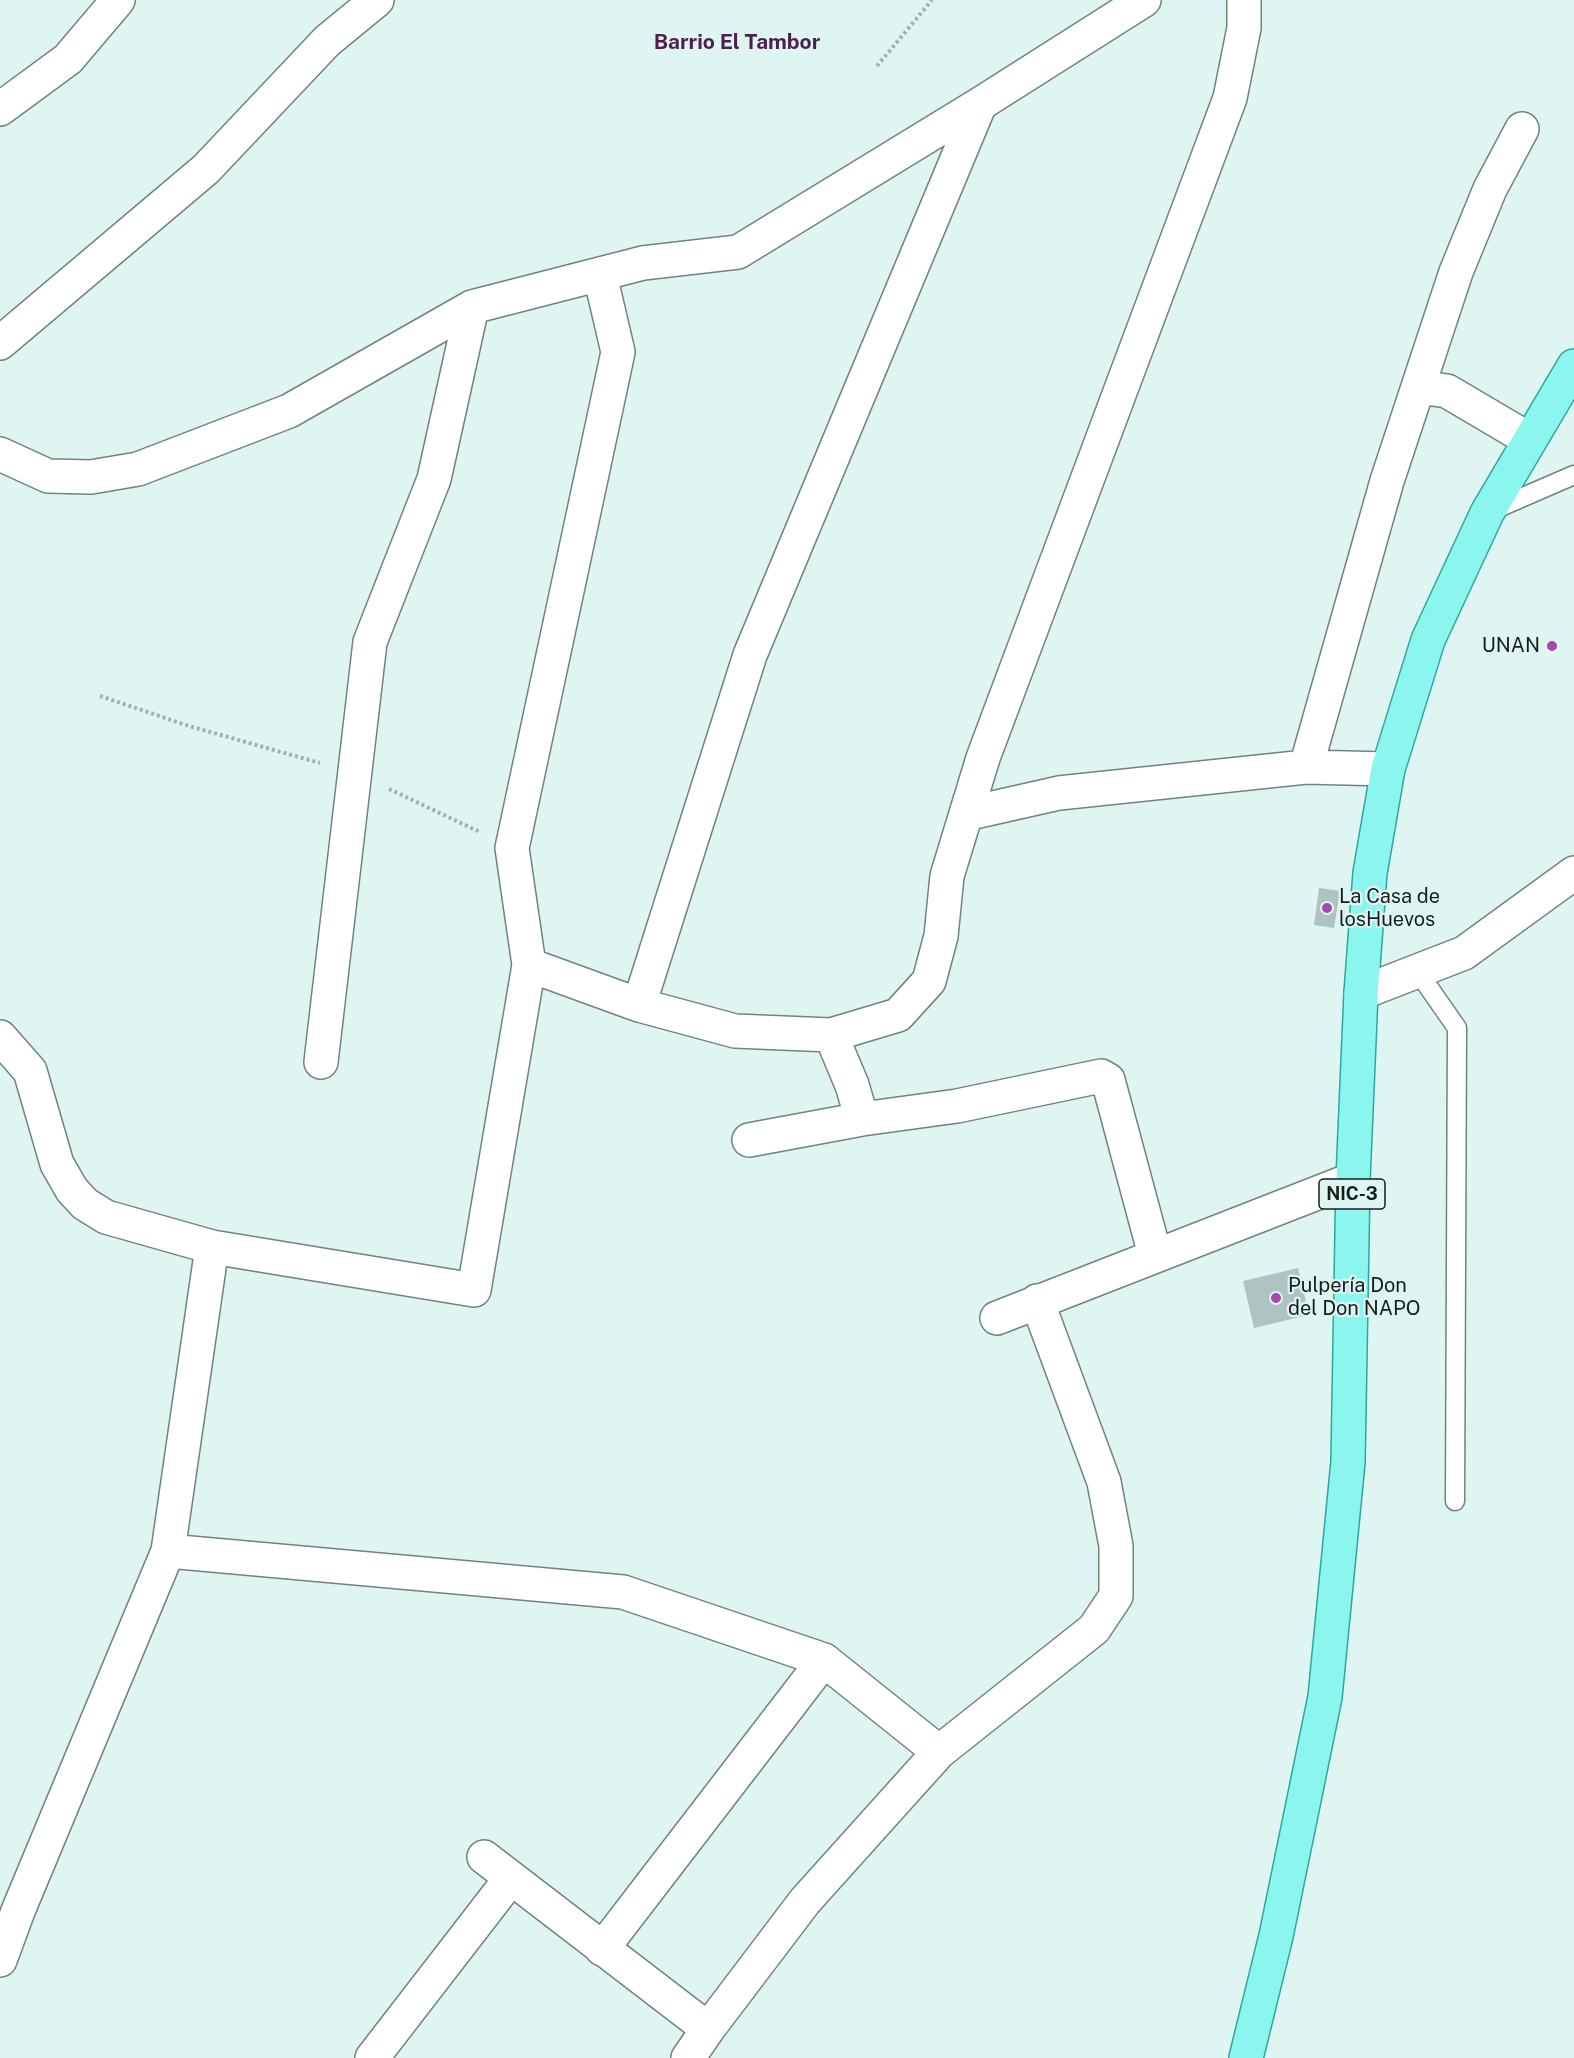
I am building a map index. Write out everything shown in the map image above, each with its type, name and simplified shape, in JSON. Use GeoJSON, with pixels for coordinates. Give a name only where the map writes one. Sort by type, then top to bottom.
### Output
{"type":"FeatureCollection","features":[{"type":"Feature","properties":{"kind":"main road","name":"NIC-3"},"geometry":{"type":"LineString","coordinates":[[1246,2058],[1276,1936],[1325,1696],[1348,1462],[1353,1179],[1361,993],[1370,873],[1389,769],[1428,640],[1487,513],[1574,366]]}},
{"type":"Feature","properties":{"kind":"street"},"geometry":{"type":"LineString","coordinates":[[0,109],[68,58],[118,0]]}},
{"type":"Feature","properties":{"kind":"street"},"geometry":{"type":"LineString","coordinates":[[0,343],[206,169],[327,41],[377,0]]}},
{"type":"Feature","properties":{"kind":"street"},"geometry":{"type":"LineString","coordinates":[[0,454],[48,476],[91,477],[138,469],[289,411],[472,308],[643,263],[738,252],[980,104],[1144,0]]}},
{"type":"Feature","properties":{"kind":"street"},"geometry":{"type":"LineString","coordinates":[[529,964],[639,1005],[735,1031],[831,1035],[898,1015],[929,981],[941,936],[947,876],[991,736],[1230,98],[1244,28],[1244,0]]}},
{"type":"Feature","properties":{"kind":"street"},"geometry":{"type":"LineString","coordinates":[[639,1005],[750,655],[980,104]]}},
{"type":"Feature","properties":{"kind":"street"},"geometry":{"type":"LineString","coordinates":[[1306,767],[1387,481],[1460,261],[1490,189],[1522,129]]}},
{"type":"Feature","properties":{"kind":"street"},"geometry":{"type":"LineString","coordinates":[[0,1037],[30,1071],[57,1164],[72,1190],[85,1204],[106,1217],[212,1247],[474,1290],[529,964],[512,848],[618,352],[600,275]]}},
{"type":"Feature","properties":{"kind":"street"},"geometry":{"type":"LineString","coordinates":[[321,1062],[370,642],[434,479],[472,308]]}},
{"type":"Feature","properties":{"kind":"street"},"geometry":{"type":"LineString","coordinates":[[1418,387],[1447,391],[1530,440]]}},
{"type":"Feature","properties":{"kind":"street"},"geometry":{"type":"LineString","coordinates":[[966,814],[1059,793],[1306,767],[1389,769]]}},
{"type":"Feature","properties":{"kind":"street"},"geometry":{"type":"LineString","coordinates":[[1361,993],[1464,953],[1574,873]]}},
{"type":"Feature","properties":{"kind":"street"},"geometry":{"type":"LineString","coordinates":[[831,1035],[852,1085],[862,1119]]}},
{"type":"Feature","properties":{"kind":"street"},"geometry":{"type":"LineString","coordinates":[[749,1140],[862,1119],[957,1106],[1101,1076],[1108,1080],[1155,1255]]}},
{"type":"Feature","properties":{"kind":"street"},"geometry":{"type":"LineString","coordinates":[[997,1318],[1353,1179]]}},
{"type":"Feature","properties":{"kind":"street"},"geometry":{"type":"LineString","coordinates":[[0,1960],[18,1911],[168,1551],[212,1247]]}},
{"type":"Feature","properties":{"kind":"street"},"geometry":{"type":"LineString","coordinates":[[688,2058],[806,1901],[939,1752],[1094,1629],[1116,1596],[1116,1546],[1104,1482],[1037,1301]]}},
{"type":"Feature","properties":{"kind":"street"},"geometry":{"type":"LineString","coordinates":[[168,1551],[623,1592],[824,1660],[939,1752]]}},
{"type":"Feature","properties":{"kind":"street"},"geometry":{"type":"LineString","coordinates":[[602,1949],[824,1660]]}},
{"type":"Feature","properties":{"kind":"street"},"geometry":{"type":"LineString","coordinates":[[484,1857],[708,2029]]}},
{"type":"Feature","properties":{"kind":"street"},"geometry":{"type":"LineString","coordinates":[[372,2058],[511,1878]]}},
{"type":"Feature","properties":{"kind":"lane"},"geometry":{"type":"LineString","coordinates":[[1487,513],[1574,475]]}},
{"type":"Feature","properties":{"kind":"lane"},"geometry":{"type":"LineString","coordinates":[[1418,972],[1457,1028],[1455,1502]]}},
{"type":"Feature","properties":{"kind":"path"},"geometry":{"type":"LineString","coordinates":[[877,66],[932,0]]}},
{"type":"Feature","properties":{"kind":"path"},"geometry":{"type":"LineString","coordinates":[[100,696],[189,726],[354,772],[512,848]]}},
{"type":"Feature","properties":{"kind":"building","name":"La Casa de losHuevos"},"geometry":{"type":"Polygon","coordinates":[[[1319,888],[1340,891],[1334,928],[1314,925],[1319,888]]]}},
{"type":"Feature","properties":{"kind":"building","name":"Pulpería Don del Don NAPO"},"geometry":{"type":"Polygon","coordinates":[[[1298,1268],[1309,1315],[1254,1328],[1243,1281],[1298,1268]]]}},
{"type":"Feature","properties":{"kind":"place","name":"UNAN"},"geometry":{"type":"Point","coordinates":[1552,646]}},
{"type":"Feature","properties":{"kind":"place","name":"La Casa de losHuevos"},"geometry":{"type":"Point","coordinates":[1327,908]}},
{"type":"Feature","properties":{"kind":"place","name":"Pulpería Don del Don NAPO"},"geometry":{"type":"Point","coordinates":[1276,1298]}},
{"type":"Feature","properties":{"kind":"district","name":"Barrio El Tambor"},"geometry":{"type":"Point","coordinates":[737,43]}}]}
